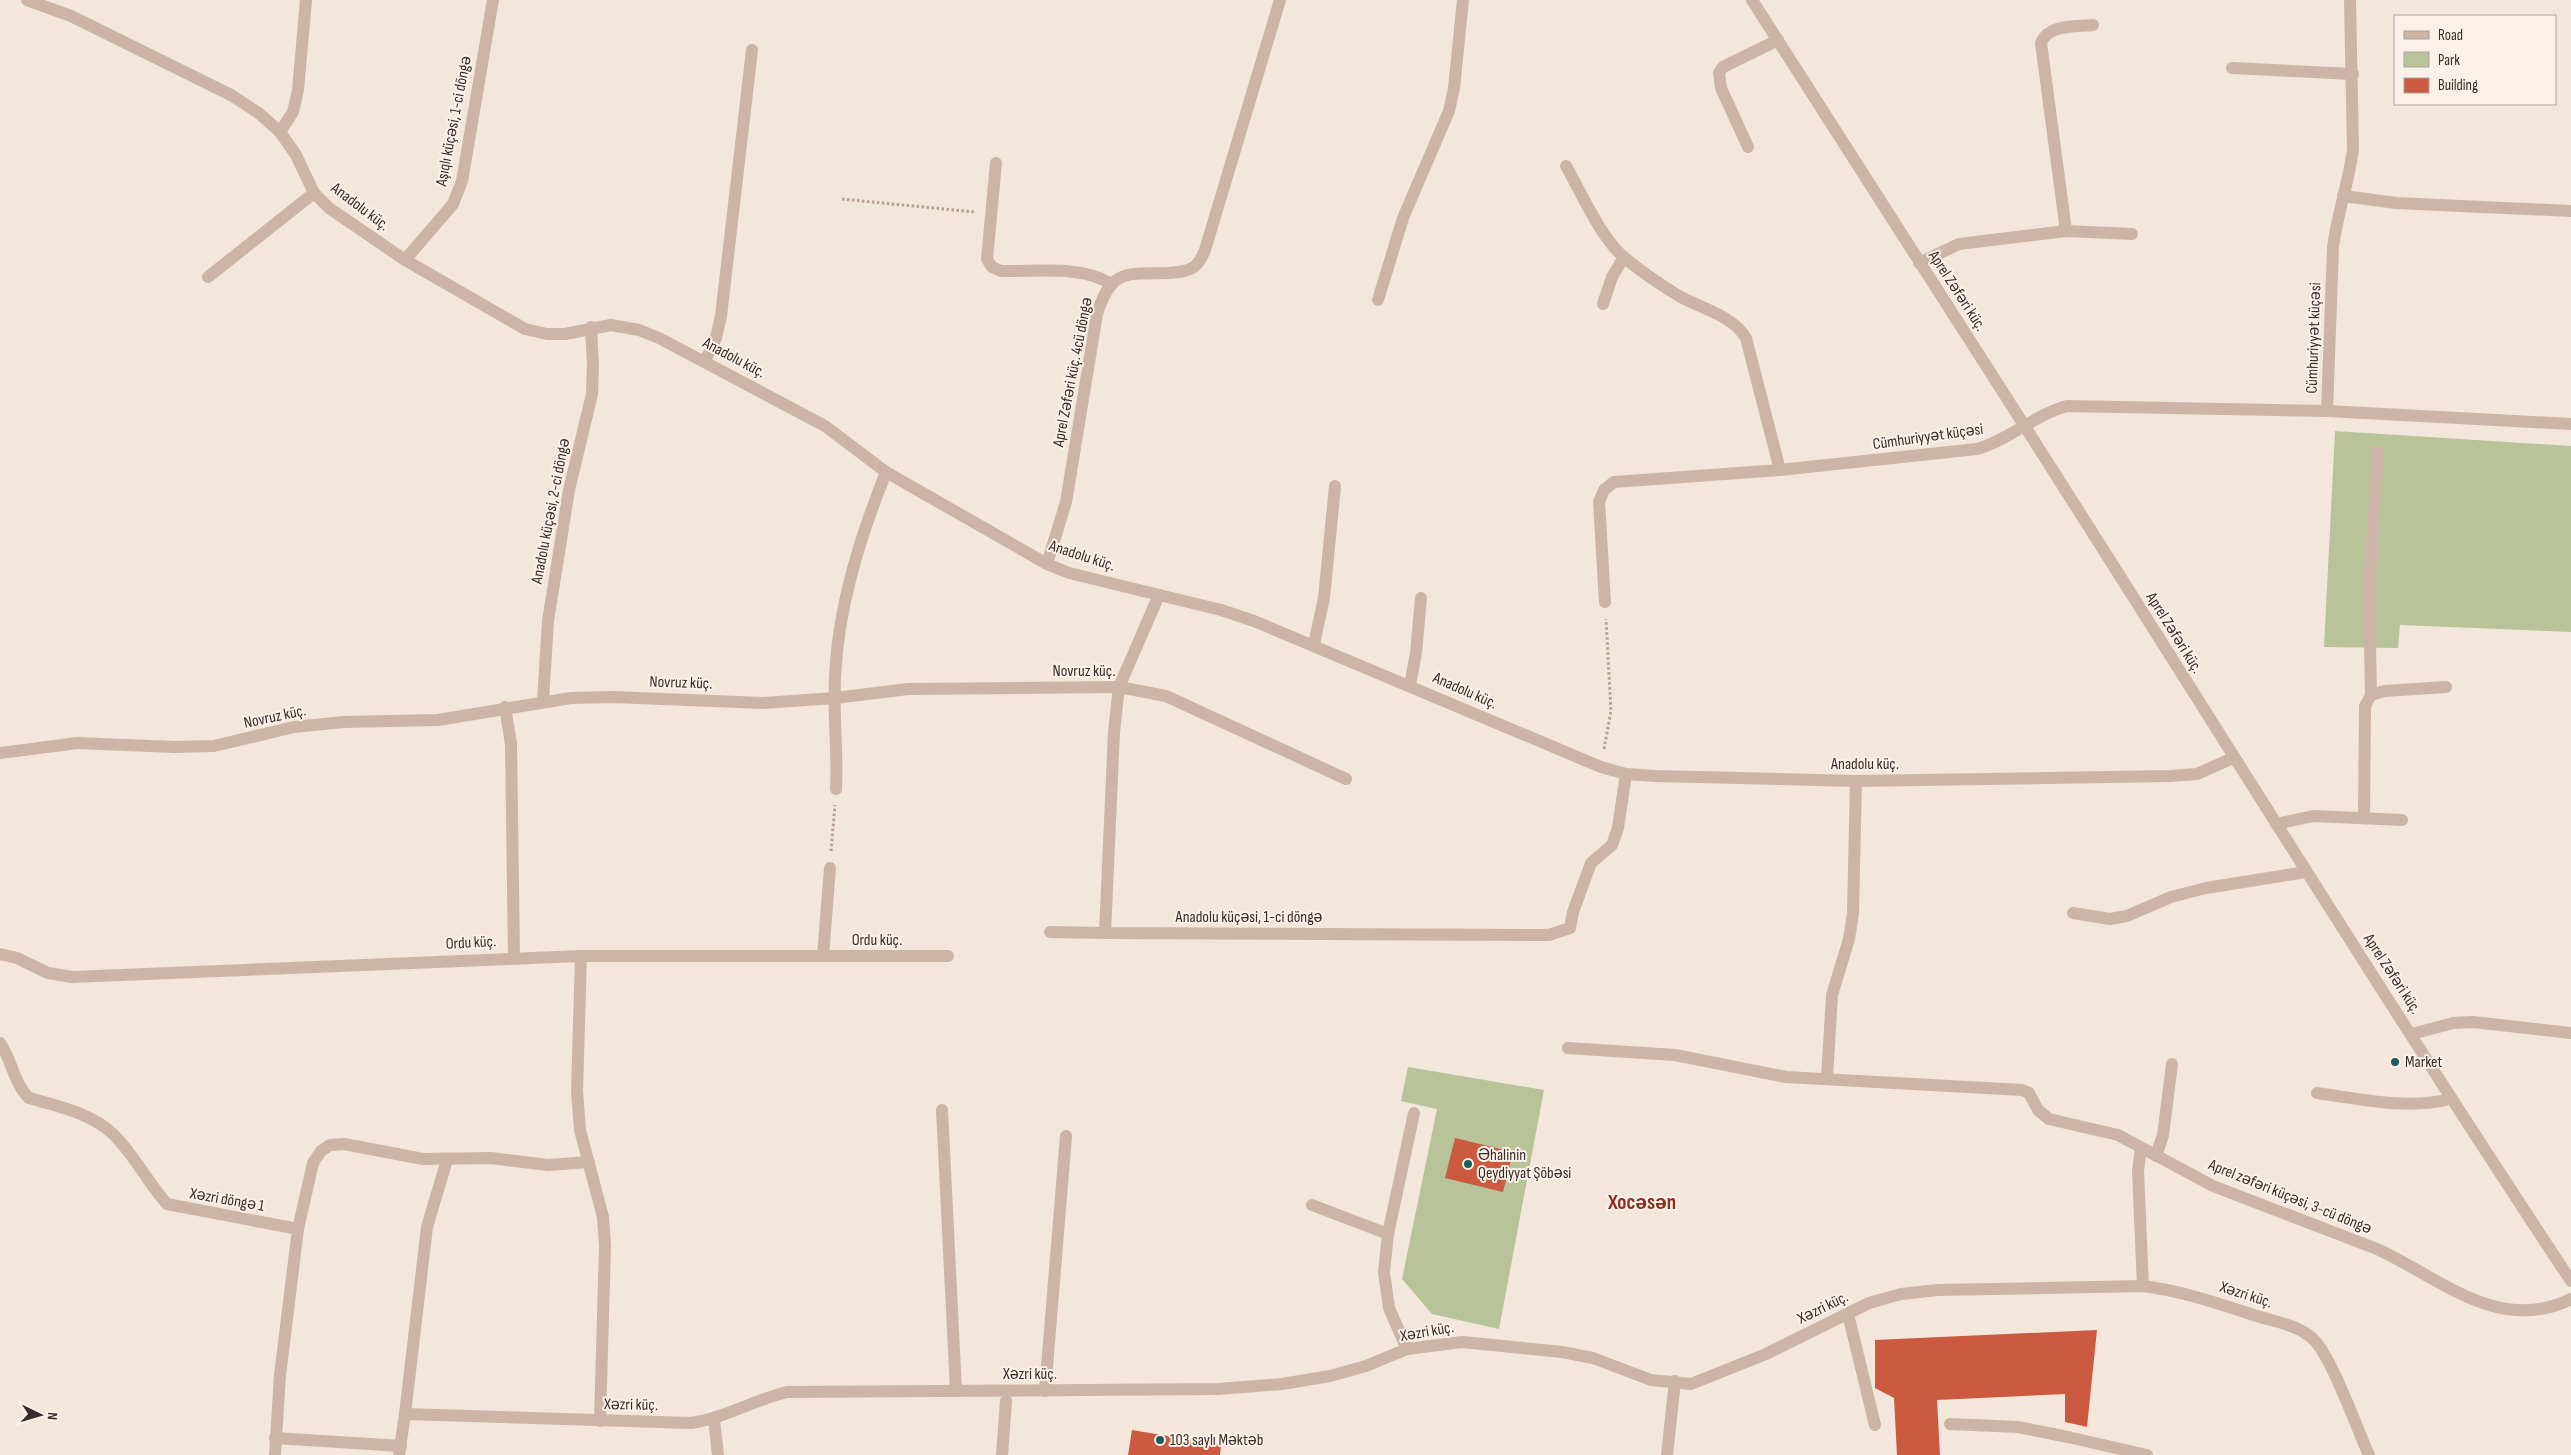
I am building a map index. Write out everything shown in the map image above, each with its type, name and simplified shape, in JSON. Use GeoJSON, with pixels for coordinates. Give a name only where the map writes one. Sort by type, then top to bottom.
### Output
{"type":"FeatureCollection","features":[{"type":"Feature","properties":{"kind":"street","name":"Anadolu küç."},"geometry":{"type":"LineString","coordinates":[[27,0],[71,16],[231,95],[260,114],[280,132],[296,155],[314,193],[329,208],[405,260],[524,329],[547,334],[565,334],[591,327],[611,325],[639,330],[705,361],[825,426],[886,472],[1047,564],[1070,573],[1221,610],[1314,644],[1600,767],[1626,774],[1856,781],[2170,776],[2197,774],[2233,758]]}},
{"type":"Feature","properties":{"kind":"street"},"geometry":{"type":"LineString","coordinates":[[280,132],[293,112],[298,90],[306,0]]}},
{"type":"Feature","properties":{"kind":"street","name":"Aşıqlı küçəsi, 1-ci döngə"},"geometry":{"type":"LineString","coordinates":[[405,260],[453,204],[462,180],[493,0]]}},
{"type":"Feature","properties":{"kind":"street","name":"Aprel Zəfəri küç. 4cü döngə"},"geometry":{"type":"LineString","coordinates":[[1047,564],[1066,502],[1097,314],[1103,295],[1110,284],[1118,277],[1128,274],[1180,272],[1196,266],[1206,250],[1280,0]]}},
{"type":"Feature","properties":{"kind":"street"},"geometry":{"type":"LineString","coordinates":[[1378,300],[1403,218],[1449,110],[1454,88],[1463,0]]}},
{"type":"Feature","properties":{"kind":"street","name":"Aprel Zəfəri küç."},"geometry":{"type":"LineString","coordinates":[[1752,0],[2024,425],[2233,758],[2412,1034],[2450,1099],[2571,1281]]}},
{"type":"Feature","properties":{"kind":"street","name":"Cümhuriyyət küçəsi"},"geometry":{"type":"LineString","coordinates":[[1605,602],[1599,502],[1604,490],[1614,482],[1780,470],[1976,449],[1993,444],[2049,411],[2067,406],[2327,411],[2333,248],[2336,222],[2350,173],[2352,149],[2353,74],[2350,0]]}},
{"type":"Feature","properties":{"kind":"street"},"geometry":{"type":"LineString","coordinates":[[2066,231],[2041,43],[2044,35],[2054,29],[2093,24]]}},
{"type":"Feature","properties":{"kind":"street"},"geometry":{"type":"LineString","coordinates":[[1748,148],[1721,88],[1719,73],[1723,67],[1778,40]]}},
{"type":"Feature","properties":{"kind":"street"},"geometry":{"type":"LineString","coordinates":[[705,361],[716,338],[721,316],[752,50]]}},
{"type":"Feature","properties":{"kind":"street"},"geometry":{"type":"LineString","coordinates":[[2232,68],[2353,74]]}},
{"type":"Feature","properties":{"kind":"street"},"geometry":{"type":"LineString","coordinates":[[996,163],[987,259],[992,267],[1001,271],[1085,273],[1101,277],[1110,284]]}},
{"type":"Feature","properties":{"kind":"street"},"geometry":{"type":"LineString","coordinates":[[1566,166],[1608,239],[1624,258],[1680,296],[1732,322],[1741,330],[1746,338],[1780,470]]}},
{"type":"Feature","properties":{"kind":"street"},"geometry":{"type":"LineString","coordinates":[[208,277],[314,193]]}},
{"type":"Feature","properties":{"kind":"street"},"geometry":{"type":"LineString","coordinates":[[2343,196],[2396,203],[2571,211]]}},
{"type":"Feature","properties":{"kind":"street"},"geometry":{"type":"LineString","coordinates":[[1919,263],[1959,244],[2066,231],[2132,234]]}},
{"type":"Feature","properties":{"kind":"street"},"geometry":{"type":"LineString","coordinates":[[1603,304],[1612,277],[1624,258]]}},
{"type":"Feature","properties":{"kind":"street","name":"Anadolu küçəsi, 2-ci döngə"},"geometry":{"type":"LineString","coordinates":[[543,701],[548,621],[569,490],[592,394],[591,327]]}},
{"type":"Feature","properties":{"kind":"street"},"geometry":{"type":"LineString","coordinates":[[2327,411],[2571,424]]}},
{"type":"Feature","properties":{"kind":"street"},"geometry":{"type":"LineString","coordinates":[[2364,818],[2365,706],[2371,694],[2369,591],[2378,452]]}},
{"type":"Feature","properties":{"kind":"street"},"geometry":{"type":"LineString","coordinates":[[836,789],[837,654],[854,562],[886,472]]}},
{"type":"Feature","properties":{"kind":"street"},"geometry":{"type":"LineString","coordinates":[[1314,644],[1324,598],[1335,486]]}},
{"type":"Feature","properties":{"kind":"street"},"geometry":{"type":"LineString","coordinates":[[1050,932],[1105,932],[1114,732],[1119,687],[1158,595]]}},
{"type":"Feature","properties":{"kind":"street"},"geometry":{"type":"LineString","coordinates":[[1410,685],[1416,653],[1421,598]]}},
{"type":"Feature","properties":{"kind":"street","name":"Novruz küç."},"geometry":{"type":"LineString","coordinates":[[0,753],[77,743],[175,747],[214,746],[294,727],[343,722],[438,720],[543,701],[613,697],[763,703],[836,698],[908,689],[1119,687],[1147,691],[1174,699],[1346,779]]}},
{"type":"Feature","properties":{"kind":"street"},"geometry":{"type":"LineString","coordinates":[[2371,694],[2384,691],[2446,688]]}},
{"type":"Feature","properties":{"kind":"street"},"geometry":{"type":"LineString","coordinates":[[505,707],[511,744],[514,957]]}},
{"type":"Feature","properties":{"kind":"street","name":"Anadolu küçəsi, 1-ci döngə"},"geometry":{"type":"LineString","coordinates":[[1105,932],[1549,935],[1570,928],[1573,912],[1591,864],[1612,845],[1618,828],[1626,774]]}},
{"type":"Feature","properties":{"kind":"street"},"geometry":{"type":"LineString","coordinates":[[1827,1079],[1832,995],[1849,938],[1853,913],[1856,781]]}},
{"type":"Feature","properties":{"kind":"street"},"geometry":{"type":"LineString","coordinates":[[2276,824],[2313,816],[2402,820]]}},
{"type":"Feature","properties":{"kind":"street"},"geometry":{"type":"LineString","coordinates":[[823,956],[830,868]]}},
{"type":"Feature","properties":{"kind":"street"},"geometry":{"type":"LineString","coordinates":[[2073,913],[2110,919],[2127,916],[2171,897],[2206,888],[2306,872]]}},
{"type":"Feature","properties":{"kind":"street","name":"Ordu küç."},"geometry":{"type":"LineString","coordinates":[[0,954],[17,958],[48,973],[72,977],[514,957],[948,956]]}},
{"type":"Feature","properties":{"kind":"street"},"geometry":{"type":"LineString","coordinates":[[581,956],[577,1091],[580,1130],[603,1217],[606,1246],[600,1421]]}},
{"type":"Feature","properties":{"kind":"street"},"geometry":{"type":"LineString","coordinates":[[2412,1034],[2453,1023],[2473,1022],[2571,1033]]}},
{"type":"Feature","properties":{"kind":"street","name":"Xəzri döngə 1"},"geometry":{"type":"LineString","coordinates":[[0,1043],[21,1091],[29,1098],[89,1117],[104,1127],[114,1135],[153,1189],[167,1204],[298,1229]]}},
{"type":"Feature","properties":{"kind":"street","name":"Aprel zəfəri küçəsi, 3-cü döngə"},"geometry":{"type":"LineString","coordinates":[[1568,1048],[1710,1060],[1761,1074],[2022,1090],[2029,1093],[2038,1110],[2049,1119],[2118,1135],[2213,1186],[2392,1256],[2457,1294],[2483,1304],[2528,1310],[2558,1305],[2571,1299]]}},
{"type":"Feature","properties":{"kind":"street"},"geometry":{"type":"LineString","coordinates":[[2156,1156],[2163,1135],[2172,1064]]}},
{"type":"Feature","properties":{"kind":"street"},"geometry":{"type":"LineString","coordinates":[[2317,1093],[2403,1104],[2428,1104],[2450,1099]]}},
{"type":"Feature","properties":{"kind":"street"},"geometry":{"type":"LineString","coordinates":[[942,1110],[956,1391]]}},
{"type":"Feature","properties":{"kind":"street"},"geometry":{"type":"LineString","coordinates":[[1407,1349],[1389,1308],[1384,1272],[1388,1234],[1414,1113]]}},
{"type":"Feature","properties":{"kind":"street"},"geometry":{"type":"LineString","coordinates":[[1045,1390],[1066,1136]]}},
{"type":"Feature","properties":{"kind":"street"},"geometry":{"type":"LineString","coordinates":[[275,1455],[275,1438],[298,1229],[313,1163],[321,1151],[330,1145],[344,1144],[423,1159],[491,1158],[548,1165],[589,1162]]}},
{"type":"Feature","properties":{"kind":"street"},"geometry":{"type":"LineString","coordinates":[[2142,1148],[2138,1171],[2143,1286]]}},
{"type":"Feature","properties":{"kind":"street"},"geometry":{"type":"LineString","coordinates":[[275,1438],[400,1450],[427,1228],[446,1160]]}},
{"type":"Feature","properties":{"kind":"street"},"geometry":{"type":"LineString","coordinates":[[1312,1205],[1388,1234]]}},
{"type":"Feature","properties":{"kind":"street","name":"Xəzri küç."},"geometry":{"type":"LineString","coordinates":[[405,1414],[691,1423],[714,1420],[767,1397],[787,1392],[1218,1389],[1282,1384],[1339,1374],[1366,1366],[1407,1349],[1462,1342],[1562,1352],[1593,1358],[1651,1380],[1692,1384],[1714,1377],[1869,1303],[1901,1294],[1938,1290],[2143,1286],[2174,1290],[2198,1297],[2299,1329],[2314,1340],[2327,1359],[2369,1455]]}},
{"type":"Feature","properties":{"kind":"street"},"geometry":{"type":"LineString","coordinates":[[1848,1314],[1875,1426]]}},
{"type":"Feature","properties":{"kind":"street"},"geometry":{"type":"LineString","coordinates":[[1666,1455],[1675,1381]]}},
{"type":"Feature","properties":{"kind":"street"},"geometry":{"type":"LineString","coordinates":[[1002,1455],[1006,1401]]}},
{"type":"Feature","properties":{"kind":"street"},"geometry":{"type":"LineString","coordinates":[[714,1420],[718,1455]]}},
{"type":"Feature","properties":{"kind":"street"},"geometry":{"type":"LineString","coordinates":[[1950,1424],[2018,1427],[2146,1455]]}},
{"type":"Feature","properties":{"kind":"path"},"geometry":{"type":"LineString","coordinates":[[842,199],[992,214]]}},
{"type":"Feature","properties":{"kind":"path"},"geometry":{"type":"LineString","coordinates":[[1600,767],[1611,711],[1605,602]]}},
{"type":"Feature","properties":{"kind":"path"},"geometry":{"type":"LineString","coordinates":[[830,868],[836,789]]}},
{"type":"Feature","properties":{"kind":"green space"},"geometry":{"type":"Polygon","coordinates":[[[2335,431],[2571,446],[2571,632],[2400,625],[2398,648],[2324,647],[2335,431]]]}},
{"type":"Feature","properties":{"kind":"green space"},"geometry":{"type":"Polygon","coordinates":[[[1408,1067],[1544,1090],[1499,1329],[1432,1314],[1402,1279],[1437,1109],[1401,1101],[1408,1067]]]}},
{"type":"Feature","properties":{"kind":"building"},"geometry":{"type":"Polygon","coordinates":[[[1455,1138],[1513,1152],[1503,1192],[1445,1178],[1455,1138]]]}},
{"type":"Feature","properties":{"kind":"building"},"geometry":{"type":"Polygon","coordinates":[[[2097,1330],[2087,1427],[2065,1422],[2065,1394],[1937,1400],[1940,1455],[1897,1455],[1894,1398],[1875,1388],[1875,1340],[2097,1330]]]}},
{"type":"Feature","properties":{"kind":"building","name":"103 saylı Məktəb"},"geometry":{"type":"Polygon","coordinates":[[[1132,1430],[1221,1445],[1220,1455],[1128,1455],[1132,1430]]]}},
{"type":"Feature","properties":{"kind":"place","name":"Market"},"geometry":{"type":"Point","coordinates":[2395,1062]}},
{"type":"Feature","properties":{"kind":"place","name":"Əhalinin Qeydiyyat Şöbəsi"},"geometry":{"type":"Point","coordinates":[1468,1164]}},
{"type":"Feature","properties":{"kind":"place","name":"103 saylı Məktəb"},"geometry":{"type":"Point","coordinates":[1160,1440]}},
{"type":"Feature","properties":{"kind":"district","name":"Xocəsən"},"geometry":{"type":"Point","coordinates":[1642,1202]}}]}
